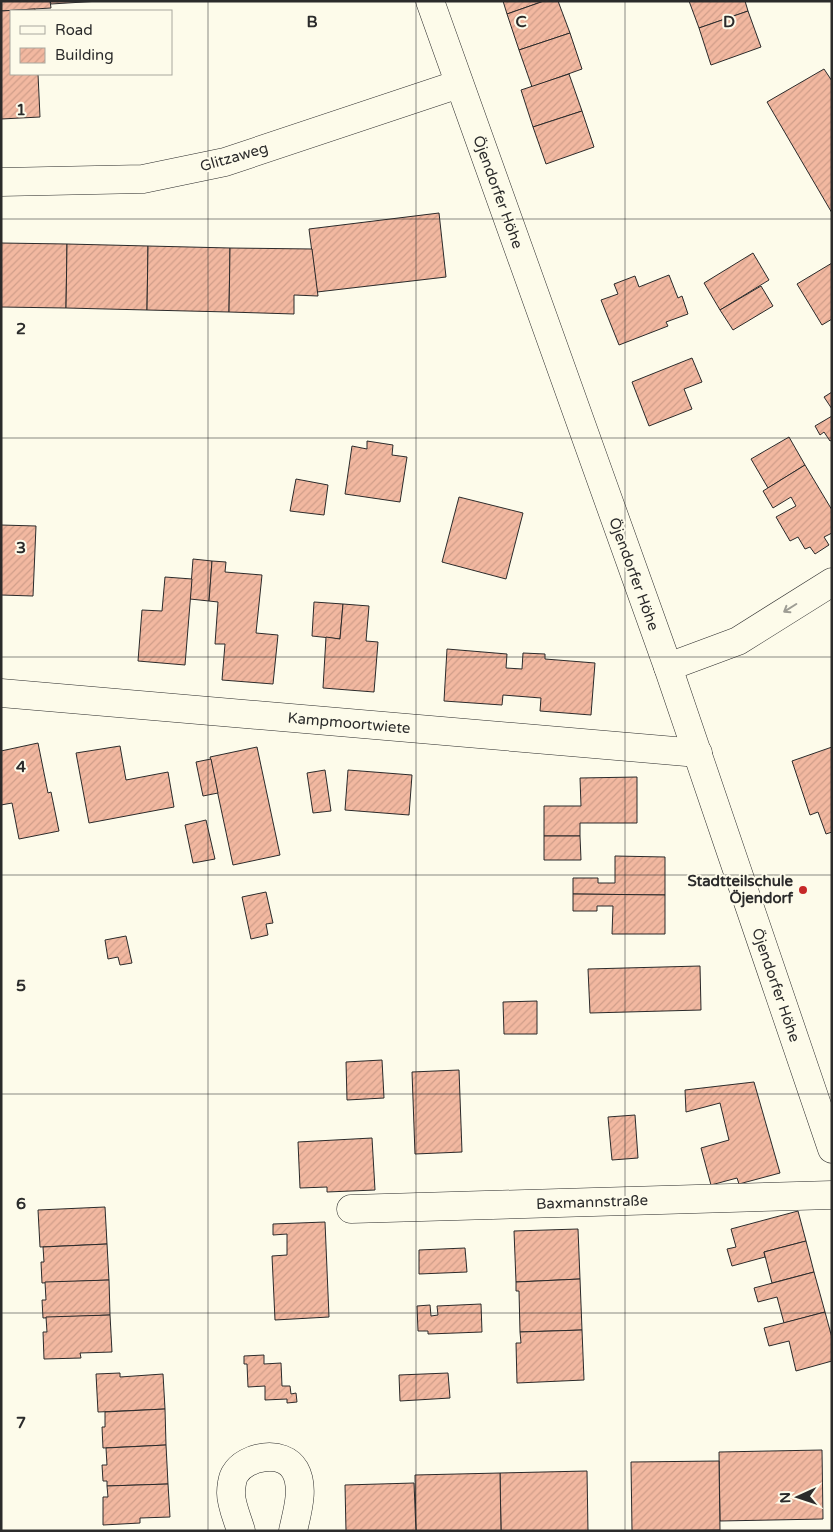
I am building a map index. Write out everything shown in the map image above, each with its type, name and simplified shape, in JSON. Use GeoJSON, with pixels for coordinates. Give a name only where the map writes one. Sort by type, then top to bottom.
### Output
{"type":"FeatureCollection","features":[{"type":"Feature","properties":{"kind":"street","name":"Öjendorfer Höhe"},"geometry":{"type":"LineString","coordinates":[[430,1],[668,667],[832,1149]]}},
{"type":"Feature","properties":{"kind":"street","name":"Glitzaweg"},"geometry":{"type":"LineString","coordinates":[[1,182],[143,179],[225,162],[459,84]]}},
{"type":"Feature","properties":{"kind":"street"},"geometry":{"type":"LineString","coordinates":[[668,667],[738,641],[832,582]]}},
{"type":"Feature","properties":{"kind":"street","name":"Kampmoortwiete"},"geometry":{"type":"LineString","coordinates":[[1,692],[698,753]]}},
{"type":"Feature","properties":{"kind":"street","name":"Baxmannstraße"},"geometry":{"type":"LineString","coordinates":[[351,1209],[832,1195]]}},
{"type":"Feature","properties":{"kind":"street"},"geometry":{"type":"LineString","coordinates":[[241,1531],[230,1494],[235,1474],[247,1462],[266,1457],[284,1459],[294,1469],[298,1484],[299,1503],[292,1531]]}},
{"type":"Feature","properties":{"kind":"building"},"geometry":{"type":"Polygon","coordinates":[[[1,1],[50,1],[51,8],[10,10],[1,11],[1,1]]]}},
{"type":"Feature","properties":{"kind":"building"},"geometry":{"type":"Polygon","coordinates":[[[50,1],[100,1],[51,4],[50,1]]]}},
{"type":"Feature","properties":{"kind":"building"},"geometry":{"type":"Polygon","coordinates":[[[503,1],[544,1],[507,14],[503,1]]]}},
{"type":"Feature","properties":{"kind":"building"},"geometry":{"type":"Polygon","coordinates":[[[544,1],[558,1],[570,33],[519,50],[507,14],[544,1]]]}},
{"type":"Feature","properties":{"kind":"building"},"geometry":{"type":"Polygon","coordinates":[[[689,1],[745,1],[748,11],[699,28],[689,1]]]}},
{"type":"Feature","properties":{"kind":"building"},"geometry":{"type":"Polygon","coordinates":[[[10,10],[10,75],[38,75],[40,117],[1,119],[1,11],[10,10]]]}},
{"type":"Feature","properties":{"kind":"building"},"geometry":{"type":"Polygon","coordinates":[[[748,11],[761,47],[711,65],[699,28],[748,11]]]}},
{"type":"Feature","properties":{"kind":"building"},"geometry":{"type":"Polygon","coordinates":[[[570,33],[582,69],[532,87],[519,50],[570,33]]]}},
{"type":"Feature","properties":{"kind":"building"},"geometry":{"type":"Polygon","coordinates":[[[824,69],[832,81],[832,213],[767,102],[824,69]]]}},
{"type":"Feature","properties":{"kind":"building"},"geometry":{"type":"Polygon","coordinates":[[[569,74],[582,111],[533,127],[521,90],[569,74]]]}},
{"type":"Feature","properties":{"kind":"building"},"geometry":{"type":"Polygon","coordinates":[[[582,111],[594,147],[546,164],[533,127],[582,111]]]}},
{"type":"Feature","properties":{"kind":"building"},"geometry":{"type":"Polygon","coordinates":[[[439,213],[446,277],[317,292],[309,229],[439,213]]]}},
{"type":"Feature","properties":{"kind":"building"},"geometry":{"type":"Polygon","coordinates":[[[1,243],[67,244],[66,308],[1,307],[1,243]]]}},
{"type":"Feature","properties":{"kind":"building"},"geometry":{"type":"Polygon","coordinates":[[[67,244],[148,246],[147,310],[66,308],[67,244]]]}},
{"type":"Feature","properties":{"kind":"building"},"geometry":{"type":"Polygon","coordinates":[[[148,246],[230,248],[229,312],[147,310],[148,246]]]}},
{"type":"Feature","properties":{"kind":"building"},"geometry":{"type":"Polygon","coordinates":[[[230,248],[312,249],[318,296],[294,295],[294,314],[229,312],[230,248]]]}},
{"type":"Feature","properties":{"kind":"building"},"geometry":{"type":"Polygon","coordinates":[[[753,253],[769,280],[720,310],[704,283],[753,253]]]}},
{"type":"Feature","properties":{"kind":"building"},"geometry":{"type":"Polygon","coordinates":[[[832,263],[832,319],[822,325],[797,284],[832,263]]]}},
{"type":"Feature","properties":{"kind":"building"},"geometry":{"type":"Polygon","coordinates":[[[669,275],[678,298],[682,296],[688,314],[666,322],[668,326],[619,345],[601,300],[618,294],[614,284],[635,276],[639,287],[669,275]]]}},
{"type":"Feature","properties":{"kind":"building"},"geometry":{"type":"Polygon","coordinates":[[[761,286],[773,306],[733,330],[720,310],[761,286]]]}},
{"type":"Feature","properties":{"kind":"building"},"geometry":{"type":"Polygon","coordinates":[[[692,358],[702,382],[684,389],[692,409],[649,426],[632,382],[692,358]]]}},
{"type":"Feature","properties":{"kind":"building"},"geometry":{"type":"Polygon","coordinates":[[[832,392],[832,409],[824,397],[832,392]]]}},
{"type":"Feature","properties":{"kind":"building"},"geometry":{"type":"Polygon","coordinates":[[[832,416],[832,440],[830,441],[824,432],[820,435],[815,426],[832,416]]]}},
{"type":"Feature","properties":{"kind":"building"},"geometry":{"type":"Polygon","coordinates":[[[789,437],[805,465],[768,488],[751,459],[789,437]]]}},
{"type":"Feature","properties":{"kind":"building"},"geometry":{"type":"Polygon","coordinates":[[[367,441],[393,445],[392,455],[407,457],[400,502],[345,494],[352,446],[367,449],[367,441]]]}},
{"type":"Feature","properties":{"kind":"building"},"geometry":{"type":"Polygon","coordinates":[[[805,465],[832,510],[832,533],[824,537],[829,545],[815,554],[810,547],[805,549],[798,537],[790,541],[776,517],[796,506],[791,497],[773,508],[763,491],[805,465]]]}},
{"type":"Feature","properties":{"kind":"building"},"geometry":{"type":"Polygon","coordinates":[[[296,479],[328,485],[324,515],[290,511],[296,479]]]}},
{"type":"Feature","properties":{"kind":"building"},"geometry":{"type":"Polygon","coordinates":[[[459,497],[523,513],[506,579],[442,562],[459,497]]]}},
{"type":"Feature","properties":{"kind":"building"},"geometry":{"type":"Polygon","coordinates":[[[1,525],[36,526],[33,596],[1,595],[1,525]]]}},
{"type":"Feature","properties":{"kind":"building"},"geometry":{"type":"Polygon","coordinates":[[[193,559],[212,561],[209,601],[190,599],[193,559]]]}},
{"type":"Feature","properties":{"kind":"building"},"geometry":{"type":"Polygon","coordinates":[[[212,561],[226,562],[225,572],[262,575],[256,633],[278,635],[273,684],[222,680],[225,644],[215,644],[218,602],[209,601],[212,561]]]}},
{"type":"Feature","properties":{"kind":"building"},"geometry":{"type":"Polygon","coordinates":[[[165,577],[192,579],[185,665],[138,661],[142,610],[162,611],[165,577]]]}},
{"type":"Feature","properties":{"kind":"building"},"geometry":{"type":"Polygon","coordinates":[[[314,602],[343,604],[340,639],[312,636],[314,602]]]}},
{"type":"Feature","properties":{"kind":"building"},"geometry":{"type":"Polygon","coordinates":[[[343,604],[369,606],[366,641],[378,642],[374,692],[323,688],[326,637],[340,639],[343,604]]]}},
{"type":"Feature","properties":{"kind":"building"},"geometry":{"type":"Polygon","coordinates":[[[447,649],[507,654],[506,668],[522,669],[523,653],[545,654],[545,659],[595,663],[591,715],[540,711],[541,698],[503,695],[502,705],[444,701],[447,649]]]}},
{"type":"Feature","properties":{"kind":"building"},"geometry":{"type":"Polygon","coordinates":[[[38,743],[48,793],[51,792],[59,831],[19,839],[12,803],[1,805],[1,751],[38,743]]]}},
{"type":"Feature","properties":{"kind":"building"},"geometry":{"type":"Polygon","coordinates":[[[120,746],[126,780],[168,772],[174,807],[89,823],[76,753],[120,746]]]}},
{"type":"Feature","properties":{"kind":"building"},"geometry":{"type":"Polygon","coordinates":[[[257,747],[280,855],[233,865],[210,757],[257,747]]]}},
{"type":"Feature","properties":{"kind":"building"},"geometry":{"type":"Polygon","coordinates":[[[832,747],[832,832],[826,834],[818,812],[810,815],[792,761],[832,747]]]}},
{"type":"Feature","properties":{"kind":"building"},"geometry":{"type":"Polygon","coordinates":[[[211,759],[218,793],[203,796],[196,762],[211,759]]]}},
{"type":"Feature","properties":{"kind":"building"},"geometry":{"type":"Polygon","coordinates":[[[325,770],[331,811],[313,813],[307,773],[325,770]]]}},
{"type":"Feature","properties":{"kind":"building"},"geometry":{"type":"Polygon","coordinates":[[[348,770],[412,775],[409,815],[345,810],[348,770]]]}},
{"type":"Feature","properties":{"kind":"building"},"geometry":{"type":"Polygon","coordinates":[[[637,777],[637,823],[580,823],[580,836],[544,836],[544,806],[581,806],[580,778],[637,777]]]}},
{"type":"Feature","properties":{"kind":"building"},"geometry":{"type":"Polygon","coordinates":[[[206,820],[215,859],[193,863],[185,825],[206,820]]]}},
{"type":"Feature","properties":{"kind":"building"},"geometry":{"type":"Polygon","coordinates":[[[544,836],[580,836],[581,860],[544,860],[544,836]]]}},
{"type":"Feature","properties":{"kind":"building"},"geometry":{"type":"Polygon","coordinates":[[[615,856],[665,857],[665,895],[573,894],[573,878],[598,878],[598,883],[615,883],[615,856]]]}},
{"type":"Feature","properties":{"kind":"building"},"geometry":{"type":"Polygon","coordinates":[[[266,892],[273,923],[266,924],[268,935],[251,939],[242,897],[266,892]]]}},
{"type":"Feature","properties":{"kind":"building"},"geometry":{"type":"Polygon","coordinates":[[[573,894],[665,895],[665,934],[612,934],[613,906],[597,906],[597,911],[573,911],[573,894]]]}},
{"type":"Feature","properties":{"kind":"building"},"geometry":{"type":"Polygon","coordinates":[[[126,936],[132,963],[120,965],[118,957],[108,959],[105,940],[126,936]]]}},
{"type":"Feature","properties":{"kind":"building"},"geometry":{"type":"Polygon","coordinates":[[[700,966],[701,1010],[590,1013],[588,969],[700,966]]]}},
{"type":"Feature","properties":{"kind":"building"},"geometry":{"type":"Polygon","coordinates":[[[537,1001],[537,1034],[504,1034],[503,1002],[537,1001]]]}},
{"type":"Feature","properties":{"kind":"building"},"geometry":{"type":"Polygon","coordinates":[[[382,1060],[384,1098],[347,1100],[346,1062],[382,1060]]]}},
{"type":"Feature","properties":{"kind":"building"},"geometry":{"type":"Polygon","coordinates":[[[459,1070],[462,1152],[415,1154],[412,1072],[459,1070]]]}},
{"type":"Feature","properties":{"kind":"building"},"geometry":{"type":"Polygon","coordinates":[[[754,1082],[780,1173],[739,1184],[737,1178],[711,1185],[701,1148],[729,1140],[720,1103],[686,1112],[685,1090],[754,1082]]]}},
{"type":"Feature","properties":{"kind":"building"},"geometry":{"type":"Polygon","coordinates":[[[635,1115],[638,1158],[612,1160],[608,1117],[635,1115]]]}},
{"type":"Feature","properties":{"kind":"building"},"geometry":{"type":"Polygon","coordinates":[[[372,1138],[375,1190],[327,1192],[327,1187],[300,1188],[298,1142],[372,1138]]]}},
{"type":"Feature","properties":{"kind":"building"},"geometry":{"type":"Polygon","coordinates":[[[105,1207],[107,1244],[40,1247],[38,1210],[105,1207]]]}},
{"type":"Feature","properties":{"kind":"building"},"geometry":{"type":"Polygon","coordinates":[[[798,1211],[806,1241],[764,1252],[765,1257],[732,1266],[727,1249],[736,1247],[731,1229],[798,1211]]]}},
{"type":"Feature","properties":{"kind":"building"},"geometry":{"type":"Polygon","coordinates":[[[325,1222],[329,1317],[275,1320],[272,1256],[287,1255],[287,1234],[273,1235],[273,1224],[325,1222]]]}},
{"type":"Feature","properties":{"kind":"building"},"geometry":{"type":"Polygon","coordinates":[[[578,1229],[580,1279],[516,1282],[514,1231],[578,1229]]]}},
{"type":"Feature","properties":{"kind":"building"},"geometry":{"type":"Polygon","coordinates":[[[806,1241],[814,1272],[772,1283],[764,1252],[806,1241]]]}},
{"type":"Feature","properties":{"kind":"building"},"geometry":{"type":"Polygon","coordinates":[[[107,1244],[109,1280],[42,1283],[41,1262],[44,1262],[43,1247],[107,1244]]]}},
{"type":"Feature","properties":{"kind":"building"},"geometry":{"type":"Polygon","coordinates":[[[465,1248],[467,1272],[419,1274],[419,1250],[465,1248]]]}},
{"type":"Feature","properties":{"kind":"building"},"geometry":{"type":"Polygon","coordinates":[[[814,1272],[825,1312],[784,1323],[777,1297],[758,1302],[754,1288],[814,1272]]]}},
{"type":"Feature","properties":{"kind":"building"},"geometry":{"type":"Polygon","coordinates":[[[580,1279],[582,1330],[520,1332],[519,1291],[516,1291],[516,1282],[580,1279]]]}},
{"type":"Feature","properties":{"kind":"building"},"geometry":{"type":"Polygon","coordinates":[[[109,1280],[110,1315],[43,1318],[42,1300],[46,1300],[45,1282],[109,1280]]]}},
{"type":"Feature","properties":{"kind":"building"},"geometry":{"type":"Polygon","coordinates":[[[481,1304],[482,1332],[428,1334],[428,1331],[418,1331],[417,1306],[430,1305],[431,1316],[438,1315],[437,1306],[481,1304]]]}},
{"type":"Feature","properties":{"kind":"building"},"geometry":{"type":"Polygon","coordinates":[[[825,1312],[832,1338],[832,1361],[796,1371],[789,1341],[769,1346],[764,1328],[825,1312]]]}},
{"type":"Feature","properties":{"kind":"building"},"geometry":{"type":"Polygon","coordinates":[[[110,1315],[112,1352],[80,1353],[81,1358],[44,1359],[43,1332],[47,1332],[46,1317],[110,1315]]]}},
{"type":"Feature","properties":{"kind":"building"},"geometry":{"type":"Polygon","coordinates":[[[582,1330],[584,1380],[517,1383],[516,1343],[521,1343],[520,1332],[582,1330]]]}},
{"type":"Feature","properties":{"kind":"building"},"geometry":{"type":"Polygon","coordinates":[[[264,1355],[264,1364],[281,1363],[282,1386],[290,1386],[291,1394],[296,1393],[297,1402],[287,1403],[287,1399],[265,1400],[265,1386],[248,1387],[247,1364],[244,1364],[244,1356],[264,1355]]]}},
{"type":"Feature","properties":{"kind":"building"},"geometry":{"type":"Polygon","coordinates":[[[120,1373],[120,1377],[163,1374],[165,1409],[98,1412],[96,1374],[120,1373]]]}},
{"type":"Feature","properties":{"kind":"building"},"geometry":{"type":"Polygon","coordinates":[[[448,1373],[450,1398],[400,1401],[399,1375],[448,1373]]]}},
{"type":"Feature","properties":{"kind":"building"},"geometry":{"type":"Polygon","coordinates":[[[165,1409],[166,1445],[103,1448],[102,1427],[105,1427],[105,1412],[165,1409]]]}},
{"type":"Feature","properties":{"kind":"building"},"geometry":{"type":"Polygon","coordinates":[[[166,1445],[168,1484],[107,1486],[107,1481],[103,1481],[102,1465],[107,1465],[106,1448],[166,1445]]]}},
{"type":"Feature","properties":{"kind":"building"},"geometry":{"type":"Polygon","coordinates":[[[822,1450],[823,1519],[720,1521],[719,1452],[822,1450]]]}},
{"type":"Feature","properties":{"kind":"building"},"geometry":{"type":"Polygon","coordinates":[[[719,1461],[720,1530],[632,1531],[631,1462],[719,1461]]]}},
{"type":"Feature","properties":{"kind":"building"},"geometry":{"type":"Polygon","coordinates":[[[587,1471],[588,1531],[501,1531],[500,1473],[587,1471]]]}},
{"type":"Feature","properties":{"kind":"building"},"geometry":{"type":"Polygon","coordinates":[[[500,1473],[501,1531],[416,1531],[415,1475],[500,1473]]]}},
{"type":"Feature","properties":{"kind":"building"},"geometry":{"type":"Polygon","coordinates":[[[414,1483],[416,1531],[346,1531],[345,1485],[414,1483]]]}},
{"type":"Feature","properties":{"kind":"building"},"geometry":{"type":"Polygon","coordinates":[[[168,1484],[170,1517],[140,1518],[140,1523],[103,1525],[103,1497],[108,1497],[107,1486],[168,1484]]]}},
{"type":"Feature","properties":{"kind":"place","name":"Stadtteilschule Öjendorf"},"geometry":{"type":"Point","coordinates":[803,890]}}]}
